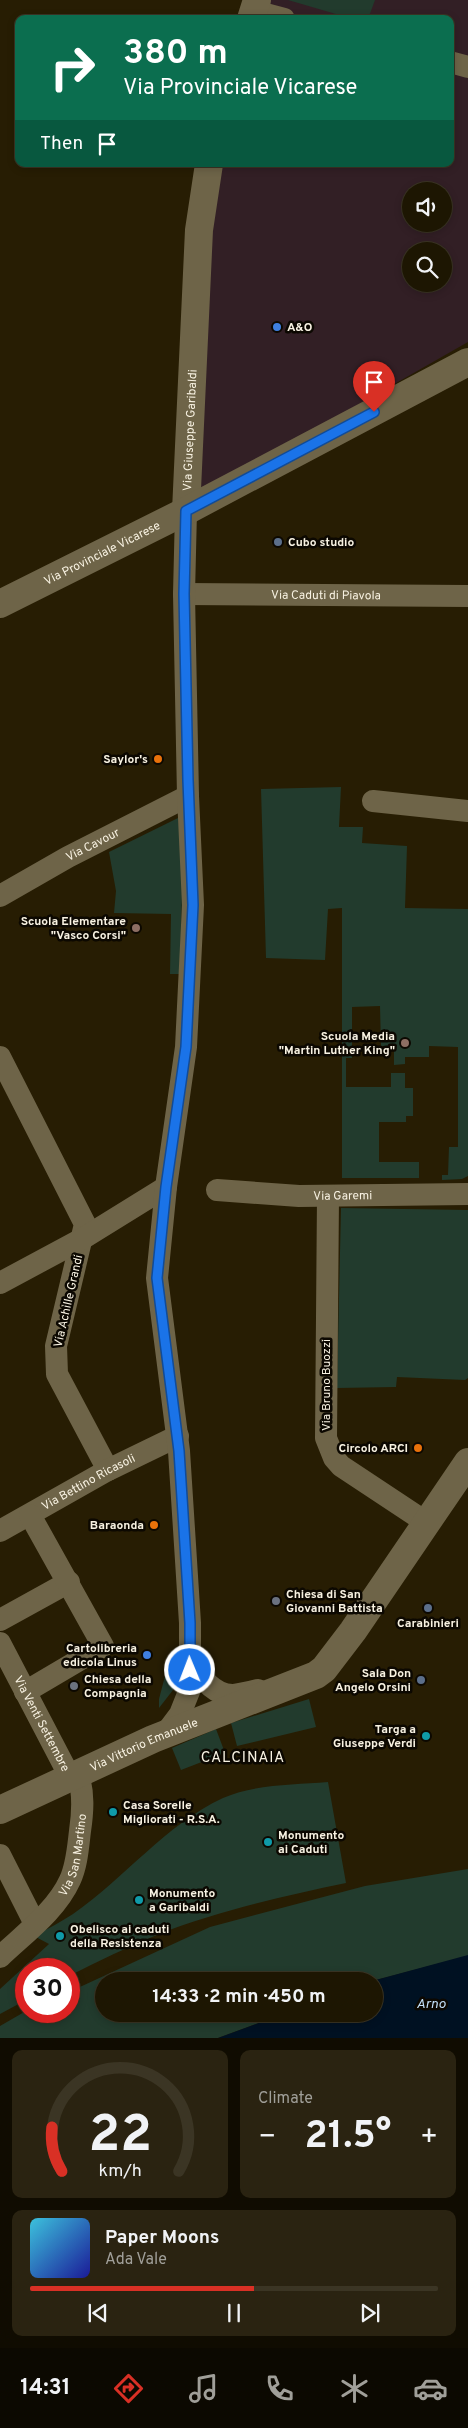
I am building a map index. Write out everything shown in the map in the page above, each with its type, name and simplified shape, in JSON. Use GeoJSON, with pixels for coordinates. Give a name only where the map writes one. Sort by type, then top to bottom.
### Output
{"type":"FeatureCollection","features":[{"type":"Feature","properties":{"kind":"street"},"geometry":{"type":"LineString","coordinates":[[254,10],[271,15]]}},
{"type":"Feature","properties":{"kind":"street"},"geometry":{"type":"LineString","coordinates":[[454,63],[468,67]]}},
{"type":"Feature","properties":{"kind":"street","name":"Via Giuseppe Garibaldi"},"geometry":{"type":"LineString","coordinates":[[165,1734],[180,1714],[190,1689],[190,1623],[178,1436],[157,1278],[166,1187],[186,1047],[193,905],[188,796],[184,594],[199,230],[209,167]]}},
{"type":"Feature","properties":{"kind":"street","name":"Via Provinciale Vicarese"},"geometry":{"type":"LineString","coordinates":[[0,604],[186,511],[468,362]]}},
{"type":"Feature","properties":{"kind":"street","name":"Via Caduti di Piavola"},"geometry":{"type":"LineString","coordinates":[[184,594],[468,596]]}},
{"type":"Feature","properties":{"kind":"street","name":"Via Cavour"},"geometry":{"type":"LineString","coordinates":[[0,896],[68,857],[188,796]]}},
{"type":"Feature","properties":{"kind":"street"},"geometry":{"type":"LineString","coordinates":[[373,801],[468,811]]}},
{"type":"Feature","properties":{"kind":"street","name":"Via Achille Grandi"},"geometry":{"type":"LineString","coordinates":[[0,1057],[85,1224],[56,1346],[55,1362],[57,1374],[64,1390],[108,1470]]}},
{"type":"Feature","properties":{"kind":"street","name":"Via Achille Grandi"},"geometry":{"type":"LineString","coordinates":[[82,1239],[166,1187]]}},
{"type":"Feature","properties":{"kind":"street","name":"Via Garemi"},"geometry":{"type":"LineString","coordinates":[[217,1190],[328,1196],[468,1194]]}},
{"type":"Feature","properties":{"kind":"street","name":"Via Bruno Buozzi"},"geometry":{"type":"LineString","coordinates":[[328,1196],[326,1438],[334,1458],[340,1466],[427,1523]]}},
{"type":"Feature","properties":{"kind":"street"},"geometry":{"type":"LineString","coordinates":[[0,1283],[82,1239]]}},
{"type":"Feature","properties":{"kind":"street","name":"Via Bettino Ricasoli"},"geometry":{"type":"LineString","coordinates":[[0,1531],[108,1470],[178,1436]]}},
{"type":"Feature","properties":{"kind":"street","name":"Via Vittorio Emanuele"},"geometry":{"type":"LineString","coordinates":[[0,1810],[165,1734],[316,1675],[324,1669],[353,1631],[468,1462]]}},
{"type":"Feature","properties":{"kind":"street"},"geometry":{"type":"LineString","coordinates":[[25,1692],[104,1646],[30,1515]]}},
{"type":"Feature","properties":{"kind":"street"},"geometry":{"type":"LineString","coordinates":[[0,1620],[69,1582]]}},
{"type":"Feature","properties":{"kind":"street","name":"Via Venti Settembre"},"geometry":{"type":"LineString","coordinates":[[0,1643],[25,1692],[74,1775]]}},
{"type":"Feature","properties":{"kind":"street"},"geometry":{"type":"LineString","coordinates":[[189,1654],[197,1672],[210,1685],[225,1694],[233,1695],[290,1685]]}},
{"type":"Feature","properties":{"kind":"street","name":"Via San Martino"},"geometry":{"type":"LineString","coordinates":[[0,1957],[59,1898],[70,1880],[83,1809],[83,1792],[74,1775]]}},
{"type":"Feature","properties":{"kind":"street"},"geometry":{"type":"LineString","coordinates":[[0,1855],[35,1924]]}},
{"type":"Feature","properties":{"kind":"shaded area"},"geometry":{"type":"Polygon","coordinates":[[[269,0],[468,0],[468,342],[191,500],[211,229],[220,167],[454,167],[454,15],[264,15],[269,0]]]}},
{"type":"Feature","properties":{"kind":"green space"},"geometry":{"type":"Polygon","coordinates":[[[288,0],[375,0],[369,15],[339,15],[288,0]]]}},
{"type":"Feature","properties":{"kind":"green space"},"geometry":{"type":"Polygon","coordinates":[[[341,787],[339,827],[363,827],[362,843],[407,846],[405,908],[468,909],[468,1176],[462,1179],[442,1180],[442,1175],[448,1175],[449,1147],[458,1147],[458,1047],[429,1046],[429,1057],[405,1057],[405,1064],[394,1065],[394,1046],[381,1046],[380,1006],[352,1007],[352,1058],[346,1058],[346,1087],[391,1087],[391,1073],[405,1073],[405,1088],[413,1088],[413,1116],[406,1116],[406,1122],[379,1122],[379,1162],[419,1162],[419,1178],[342,1178],[342,908],[328,909],[325,960],[266,958],[261,789],[341,787]]]}},
{"type":"Feature","properties":{"kind":"green space"},"geometry":{"type":"Polygon","coordinates":[[[178,818],[183,858],[180,974],[170,974],[171,914],[114,913],[116,891],[109,852],[178,818]]]}},
{"type":"Feature","properties":{"kind":"green space"},"geometry":{"type":"Polygon","coordinates":[[[341,1208],[468,1210],[468,1378],[465,1380],[397,1377],[396,1387],[337,1388],[341,1208]]]}},
{"type":"Feature","properties":{"kind":"green space"},"geometry":{"type":"Polygon","coordinates":[[[177,1656],[173,1690],[159,1708],[159,1699],[170,1657],[177,1656]]]}},
{"type":"Feature","properties":{"kind":"green space"},"geometry":{"type":"Polygon","coordinates":[[[309,1699],[316,1727],[237,1746],[231,1723],[309,1699]]]}},
{"type":"Feature","properties":{"kind":"green space"},"geometry":{"type":"Polygon","coordinates":[[[216,1729],[225,1753],[181,1770],[172,1748],[216,1729]]]}},
{"type":"Feature","properties":{"kind":"green space"},"geometry":{"type":"Polygon","coordinates":[[[328,1782],[346,1883],[299,1893],[204,1918],[159,1934],[80,1971],[80,1958],[34,1958],[49,1944],[34,1936],[68,1917],[92,1900],[182,1822],[202,1809],[235,1793],[275,1786],[328,1782]]]}},
{"type":"Feature","properties":{"kind":"green space"},"geometry":{"type":"Polygon","coordinates":[[[468,1869],[468,1956],[383,1978],[383,1972],[112,1972],[210,1927],[365,1886],[468,1869]]]}},
{"type":"Feature","properties":{"kind":"green space"},"geometry":{"type":"Polygon","coordinates":[[[15,1975],[15,2006],[0,2014],[0,1989],[15,1975]]]}},
{"type":"Feature","properties":{"kind":"green space"},"geometry":{"type":"Polygon","coordinates":[[[95,1980],[95,2022],[261,2022],[218,2038],[0,2038],[0,2026],[15,2017],[15,2023],[80,2023],[80,1987],[95,1980]]]}},
{"type":"Feature","properties":{"kind":"water","name":"Arno"},"geometry":{"type":"Polygon","coordinates":[[[468,1955],[468,2038],[218,2038],[261,2022],[383,2022],[383,1978],[468,1955]]]}},
{"type":"Feature","properties":{"kind":"place","name":"A&O"},"geometry":{"type":"Point","coordinates":[277,327]}},
{"type":"Feature","properties":{"kind":"place","name":"Cubo studio"},"geometry":{"type":"Point","coordinates":[278,542]}},
{"type":"Feature","properties":{"kind":"place","name":"Saylor's"},"geometry":{"type":"Point","coordinates":[158,759]}},
{"type":"Feature","properties":{"kind":"place","name":"Scuola Elementare \"Vasco Corsi\""},"geometry":{"type":"Point","coordinates":[136,928]}},
{"type":"Feature","properties":{"kind":"place","name":"Scuola Media \"Martin Luther King\""},"geometry":{"type":"Point","coordinates":[405,1043]}},
{"type":"Feature","properties":{"kind":"place","name":"Circolo ARCI"},"geometry":{"type":"Point","coordinates":[418,1448]}},
{"type":"Feature","properties":{"kind":"place","name":"Baraonda"},"geometry":{"type":"Point","coordinates":[154,1525]}},
{"type":"Feature","properties":{"kind":"place","name":"Chiesa di San Giovanni Battista"},"geometry":{"type":"Point","coordinates":[276,1601]}},
{"type":"Feature","properties":{"kind":"place","name":"Carabinieri"},"geometry":{"type":"Point","coordinates":[428,1608]}},
{"type":"Feature","properties":{"kind":"place","name":"Cartolibreria edicola Linus"},"geometry":{"type":"Point","coordinates":[147,1655]}},
{"type":"Feature","properties":{"kind":"place","name":"Sala Don Angelo Orsini"},"geometry":{"type":"Point","coordinates":[421,1680]}},
{"type":"Feature","properties":{"kind":"place","name":"Chiesa della Compagnia"},"geometry":{"type":"Point","coordinates":[74,1686]}},
{"type":"Feature","properties":{"kind":"place","name":"Targa a Giuseppe Verdi"},"geometry":{"type":"Point","coordinates":[426,1736]}},
{"type":"Feature","properties":{"kind":"place","name":"Casa Sorelle Migliorati - R.S.A."},"geometry":{"type":"Point","coordinates":[113,1812]}},
{"type":"Feature","properties":{"kind":"place","name":"Monumento ai Caduti"},"geometry":{"type":"Point","coordinates":[268,1842]}},
{"type":"Feature","properties":{"kind":"place","name":"Monumento a Garibaldi"},"geometry":{"type":"Point","coordinates":[139,1900]}},
{"type":"Feature","properties":{"kind":"place","name":"Obelisco ai caduti della Resistenza"},"geometry":{"type":"Point","coordinates":[60,1936]}},
{"type":"Feature","properties":{"kind":"district","name":"CALCINAIA"},"geometry":{"type":"Point","coordinates":[243,1757]}},
{"type":"Feature","properties":{"kind":"route"},"geometry":{"type":"LineString","coordinates":[[190,1670],[190,1623],[178,1436],[158,1297],[157,1278],[166,1187],[186,1047],[193,905],[184,594],[186,511],[374,412]]}}]}
